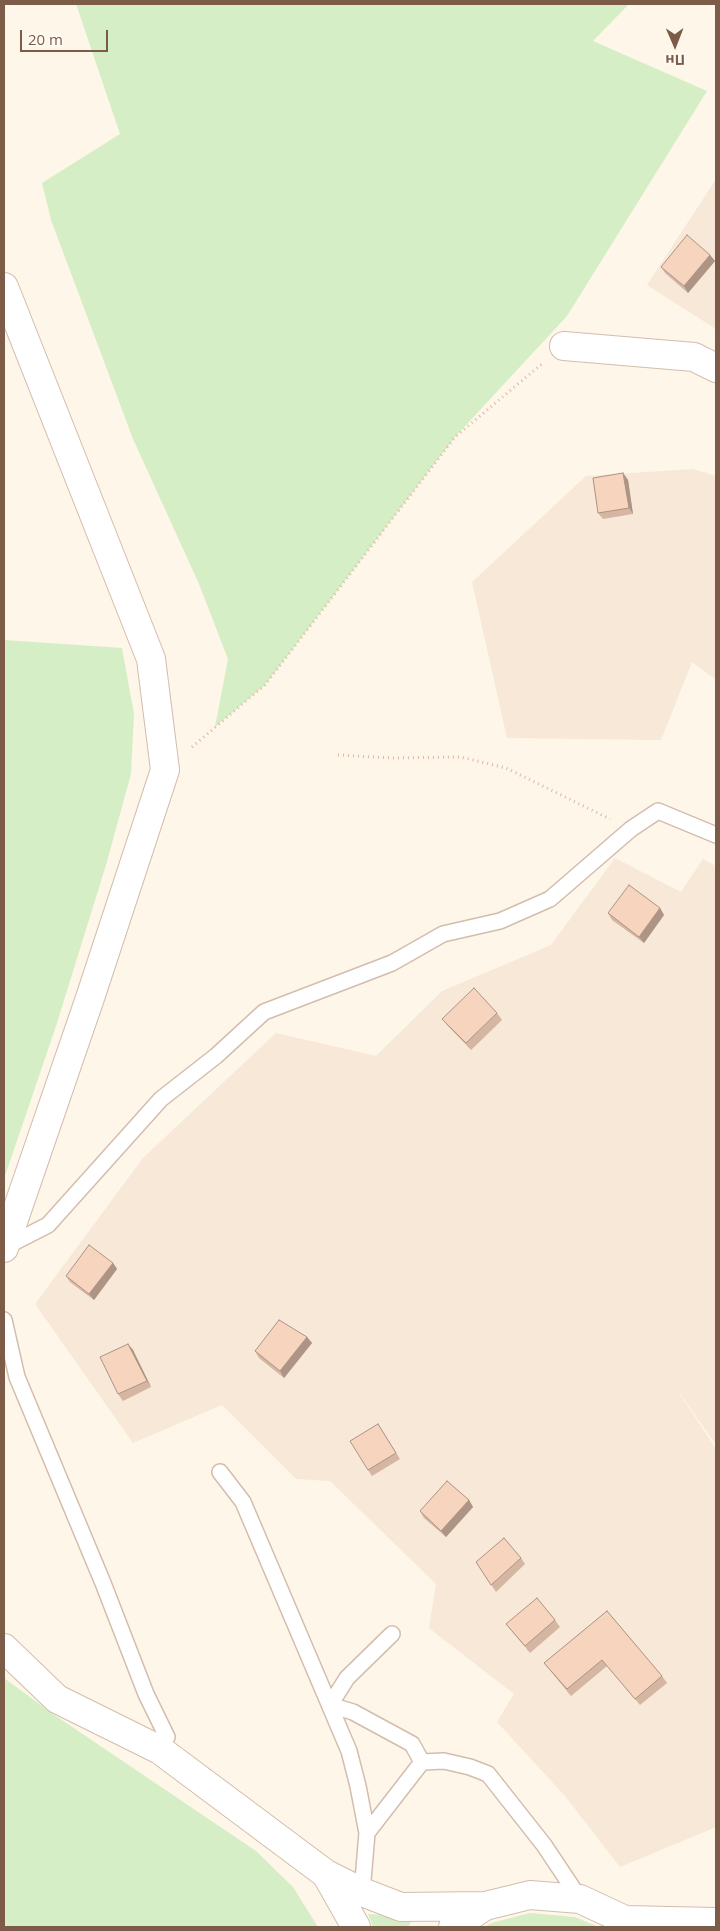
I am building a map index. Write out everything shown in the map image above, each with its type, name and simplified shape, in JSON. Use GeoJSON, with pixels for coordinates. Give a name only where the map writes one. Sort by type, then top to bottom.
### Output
{"type":"FeatureCollection","features":[{"type":"Feature","properties":{"kind":"street"},"geometry":{"type":"LineString","coordinates":[[4,287],[151,659],[165,770],[90,998],[4,1248]]}},
{"type":"Feature","properties":{"kind":"street"},"geometry":{"type":"LineString","coordinates":[[564,346],[694,357],[716,368]]}},
{"type":"Feature","properties":{"kind":"street"},"geometry":{"type":"LineString","coordinates":[[4,1648],[57,1699],[160,1750],[326,1874],[362,1892],[401,1908],[485,1906],[530,1895],[580,1899],[630,1923],[716,1922]]}},
{"type":"Feature","properties":{"kind":"street"},"geometry":{"type":"LineString","coordinates":[[326,1874],[356,1927]]}},
{"type":"Feature","properties":{"kind":"street"},"geometry":{"type":"LineString","coordinates":[[453,1927],[485,1906]]}},
{"type":"Feature","properties":{"kind":"lane"},"geometry":{"type":"LineString","coordinates":[[4,1248],[48,1225],[161,1099],[216,1056],[264,1012],[392,963],[442,934],[500,921],[550,899],[631,829],[658,812],[716,835]]}},
{"type":"Feature","properties":{"kind":"lane"},"geometry":{"type":"LineString","coordinates":[[4,1320],[17,1377],[103,1583],[146,1694],[167,1737],[160,1750]]}},
{"type":"Feature","properties":{"kind":"lane"},"geometry":{"type":"LineString","coordinates":[[220,1472],[243,1502],[349,1751],[367,1833],[362,1892]]}},
{"type":"Feature","properties":{"kind":"lane"},"geometry":{"type":"LineString","coordinates":[[330,1705],[347,1678],[392,1634]]}},
{"type":"Feature","properties":{"kind":"lane"},"geometry":{"type":"LineString","coordinates":[[330,1705],[353,1712],[412,1744],[422,1762]]}},
{"type":"Feature","properties":{"kind":"lane"},"geometry":{"type":"LineString","coordinates":[[367,1833],[422,1762],[444,1761],[470,1767],[488,1774],[544,1845],[580,1899]]}},
{"type":"Feature","properties":{"kind":"path"},"geometry":{"type":"LineString","coordinates":[[165,770],[265,685],[455,437],[564,346]]}},
{"type":"Feature","properties":{"kind":"path"},"geometry":{"type":"LineString","coordinates":[[338,755],[392,758],[461,757],[506,768],[631,829]]}},
{"type":"Feature","properties":{"kind":"shaded area"},"geometry":{"type":"Polygon","coordinates":[[[716,179],[716,329],[647,285],[716,179]]]}},
{"type":"Feature","properties":{"kind":"shaded area"},"geometry":{"type":"Polygon","coordinates":[[[693,469],[716,476],[716,680],[692,662],[661,740],[507,738],[472,582],[586,476],[693,469]]]}},
{"type":"Feature","properties":{"kind":"shaded area"},"geometry":{"type":"Polygon","coordinates":[[[615,858],[681,892],[703,859],[716,866],[716,1445],[670,1379],[716,1449],[716,1827],[620,1867],[565,1796],[497,1722],[514,1694],[429,1628],[436,1584],[330,1481],[296,1479],[222,1405],[133,1443],[35,1304],[143,1158],[276,1033],[376,1056],[442,991],[551,945],[615,858]]]}},
{"type":"Feature","properties":{"kind":"green space"},"geometry":{"type":"Polygon","coordinates":[[[76,4],[629,4],[593,41],[707,91],[567,316],[455,437],[265,685],[215,727],[228,659],[199,584],[133,439],[51,220],[42,183],[120,134],[76,4]]]}},
{"type":"Feature","properties":{"kind":"green space"},"geometry":{"type":"Polygon","coordinates":[[[4,640],[122,648],[134,714],[131,774],[106,865],[56,1026],[4,1179],[4,640]]]}},
{"type":"Feature","properties":{"kind":"green space"},"geometry":{"type":"Polygon","coordinates":[[[4,1678],[53,1714],[256,1851],[293,1887],[318,1927],[4,1927],[4,1678]]]}},
{"type":"Feature","properties":{"kind":"green space"},"geometry":{"type":"Polygon","coordinates":[[[530,1913],[575,1917],[599,1927],[484,1927],[491,1923],[530,1913]]]}},
{"type":"Feature","properties":{"kind":"green space"},"geometry":{"type":"Polygon","coordinates":[[[368,1914],[414,1917],[408,1927],[373,1927],[368,1914]]]}},
{"type":"Feature","properties":{"kind":"building"},"geometry":{"type":"Polygon","coordinates":[[[687,235],[710,255],[684,286],[661,267],[687,235]]]}},
{"type":"Feature","properties":{"kind":"building"},"geometry":{"type":"Polygon","coordinates":[[[623,473],[629,508],[598,513],[593,478],[623,473]]]}},
{"type":"Feature","properties":{"kind":"building"},"geometry":{"type":"Polygon","coordinates":[[[629,885],[660,908],[639,937],[608,913],[629,885]]]}},
{"type":"Feature","properties":{"kind":"building"},"geometry":{"type":"Polygon","coordinates":[[[474,988],[497,1013],[466,1043],[442,1019],[474,988]]]}},
{"type":"Feature","properties":{"kind":"building"},"geometry":{"type":"Polygon","coordinates":[[[89,1245],[113,1263],[89,1294],[66,1276],[89,1245]]]}},
{"type":"Feature","properties":{"kind":"building"},"geometry":{"type":"Polygon","coordinates":[[[279,1320],[307,1337],[280,1371],[255,1351],[279,1320]]]}},
{"type":"Feature","properties":{"kind":"building"},"geometry":{"type":"Polygon","coordinates":[[[128,1344],[147,1381],[118,1394],[100,1357],[128,1344]]]}},
{"type":"Feature","properties":{"kind":"building"},"geometry":{"type":"Polygon","coordinates":[[[378,1424],[396,1453],[368,1470],[350,1441],[378,1424]]]}},
{"type":"Feature","properties":{"kind":"building"},"geometry":{"type":"Polygon","coordinates":[[[447,1481],[469,1500],[441,1531],[420,1511],[447,1481]]]}},
{"type":"Feature","properties":{"kind":"building"},"geometry":{"type":"Polygon","coordinates":[[[504,1538],[521,1558],[491,1585],[476,1562],[504,1538]]]}},
{"type":"Feature","properties":{"kind":"building"},"geometry":{"type":"Polygon","coordinates":[[[537,1598],[555,1620],[525,1646],[506,1624],[537,1598]]]}},
{"type":"Feature","properties":{"kind":"building"},"geometry":{"type":"Polygon","coordinates":[[[607,1611],[662,1676],[635,1699],[602,1660],[567,1689],[544,1663],[607,1611]]]}}]}
